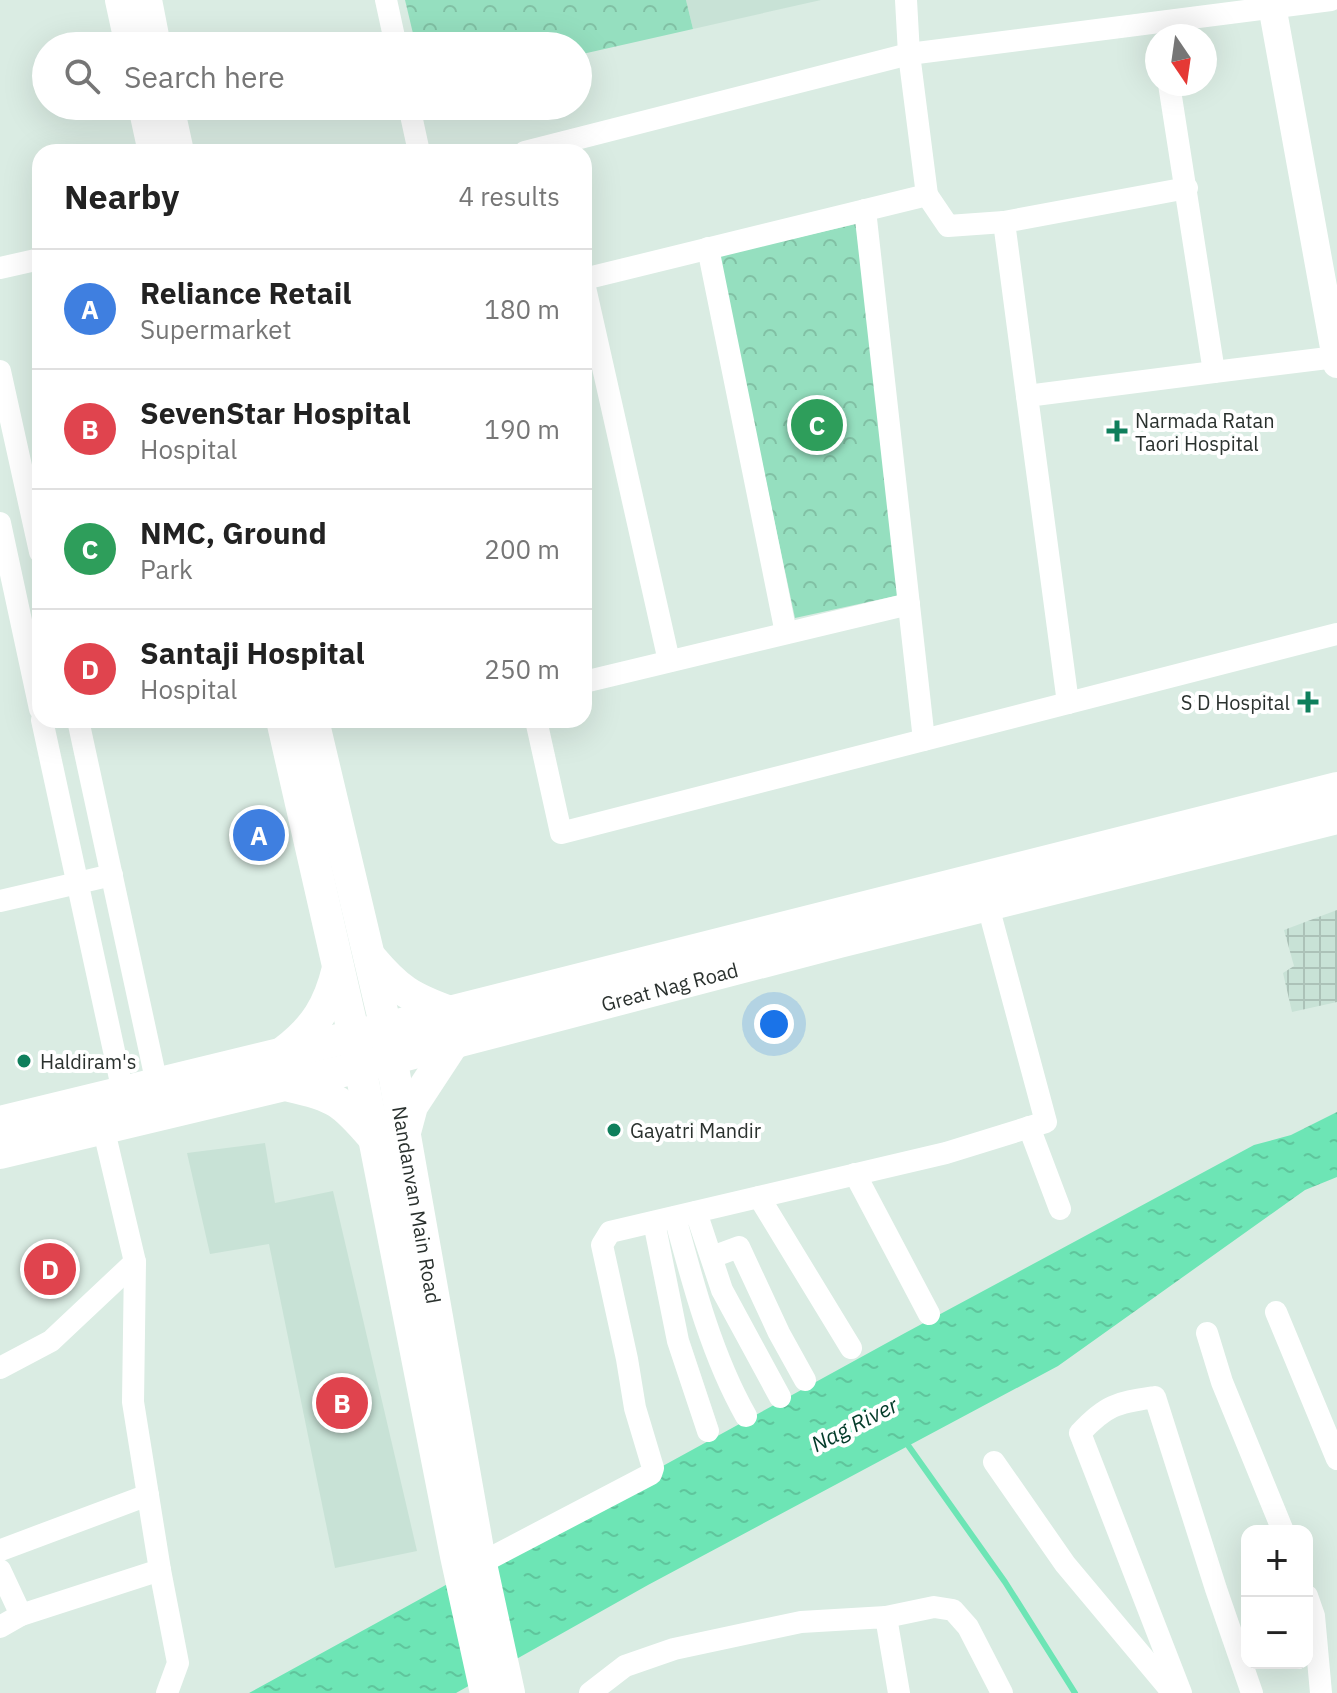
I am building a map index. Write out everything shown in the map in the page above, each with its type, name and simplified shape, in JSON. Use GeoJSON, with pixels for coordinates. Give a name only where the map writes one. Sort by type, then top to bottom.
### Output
{"type":"FeatureCollection","features":[{"type":"Feature","properties":{"kind":"main road"},"geometry":{"type":"LineString","coordinates":[[121,0],[128,32]]}},
{"type":"Feature","properties":{"kind":"main road"},"geometry":{"type":"LineString","coordinates":[[146,0],[152,32]]}},
{"type":"Feature","properties":{"kind":"main road"},"geometry":{"type":"LineString","coordinates":[[147,120],[152,144]]}},
{"type":"Feature","properties":{"kind":"main road"},"geometry":{"type":"LineString","coordinates":[[171,120],[176,144]]}},
{"type":"Feature","properties":{"kind":"main road"},"geometry":{"type":"LineString","coordinates":[[284,728],[357,1052],[390,1136]]}},
{"type":"Feature","properties":{"kind":"main road","name":"Nandanvan Main Road"},"geometry":{"type":"LineString","coordinates":[[315,728],[389,1043],[390,1136],[497,1690]]}},
{"type":"Feature","properties":{"kind":"main road","name":"Great Nag Road"},"geometry":{"type":"LineString","coordinates":[[0,1122],[110,1094],[160,1099],[287,1085],[357,1052],[1337,788]]}},
{"type":"Feature","properties":{"kind":"main road","name":"Great Nag Road"},"geometry":{"type":"LineString","coordinates":[[452,1027],[839,942],[1337,818]]}},
{"type":"Feature","properties":{"kind":"main road"},"geometry":{"type":"LineString","coordinates":[[371,958],[387,978],[452,1027],[412,1106],[390,1136]]}},
{"type":"Feature","properties":{"kind":"main road"},"geometry":{"type":"LineString","coordinates":[[282,1053],[316,1022],[331,996],[338,967]]}},
{"type":"Feature","properties":{"kind":"main road","name":"Great Nag Road"},"geometry":{"type":"LineString","coordinates":[[0,1153],[117,1126],[160,1099],[282,1053],[357,1052]]}},
{"type":"Feature","properties":{"kind":"main road"},"geometry":{"type":"LineString","coordinates":[[287,1085],[333,1097],[390,1136]]}},
{"type":"Feature","properties":{"kind":"street"},"geometry":{"type":"LineString","coordinates":[[386,0],[393,32]]}},
{"type":"Feature","properties":{"kind":"street"},"geometry":{"type":"LineString","coordinates":[[906,0],[909,54],[927,195],[948,226],[1004,222],[1187,188]]}},
{"type":"Feature","properties":{"kind":"street"},"geometry":{"type":"LineString","coordinates":[[556,144],[909,54],[1272,3],[1331,0]]}},
{"type":"Feature","properties":{"kind":"street"},"geometry":{"type":"LineString","coordinates":[[1027,396],[1336,360],[1272,3]]}},
{"type":"Feature","properties":{"kind":"street"},"geometry":{"type":"LineString","coordinates":[[1171,96],[1214,372]]}},
{"type":"Feature","properties":{"kind":"street"},"geometry":{"type":"LineString","coordinates":[[412,120],[417,144]]}},
{"type":"Feature","properties":{"kind":"street"},"geometry":{"type":"LineString","coordinates":[[592,279],[927,195]]}},
{"type":"Feature","properties":{"kind":"street"},"geometry":{"type":"LineString","coordinates":[[865,210],[924,740]]}},
{"type":"Feature","properties":{"kind":"street"},"geometry":{"type":"LineString","coordinates":[[1004,222],[1068,703]]}},
{"type":"Feature","properties":{"kind":"street"},"geometry":{"type":"LineString","coordinates":[[708,248],[786,633]]}},
{"type":"Feature","properties":{"kind":"street"},"geometry":{"type":"LineString","coordinates":[[0,268],[32,261]]}},
{"type":"Feature","properties":{"kind":"street"},"geometry":{"type":"LineString","coordinates":[[592,317],[669,661]]}},
{"type":"Feature","properties":{"kind":"street"},"geometry":{"type":"LineString","coordinates":[[0,371],[2,394],[32,519]]}},
{"type":"Feature","properties":{"kind":"street"},"geometry":{"type":"LineString","coordinates":[[0,523],[32,672]]}},
{"type":"Feature","properties":{"kind":"street"},"geometry":{"type":"LineString","coordinates":[[592,680],[909,604]]}},
{"type":"Feature","properties":{"kind":"street"},"geometry":{"type":"LineString","coordinates":[[538,728],[561,833],[1337,634]]}},
{"type":"Feature","properties":{"kind":"street"},"geometry":{"type":"LineString","coordinates":[[44,728],[78,884],[117,1126],[135,1262],[133,1402],[178,1663],[167,1693]]}},
{"type":"Feature","properties":{"kind":"street"},"geometry":{"type":"LineString","coordinates":[[80,728],[160,1099]]}},
{"type":"Feature","properties":{"kind":"street"},"geometry":{"type":"LineString","coordinates":[[0,901],[112,875]]}},
{"type":"Feature","properties":{"kind":"street"},"geometry":{"type":"LineString","coordinates":[[472,1558],[651,1474],[653,1468],[635,1408],[602,1245],[610,1232],[946,1153],[1046,1122],[988,906]]}},
{"type":"Feature","properties":{"kind":"street"},"geometry":{"type":"LineString","coordinates":[[1029,1127],[1060,1209]]}},
{"type":"Feature","properties":{"kind":"street"},"geometry":{"type":"LineString","coordinates":[[855,1174],[929,1314]]}},
{"type":"Feature","properties":{"kind":"street"},"geometry":{"type":"LineString","coordinates":[[759,1197],[851,1348]]}},
{"type":"Feature","properties":{"kind":"street"},"geometry":{"type":"LineString","coordinates":[[675,1217],[712,1257],[722,1290],[780,1397]]}},
{"type":"Feature","properties":{"kind":"street"},"geometry":{"type":"LineString","coordinates":[[675,1217],[697,1294],[731,1389],[746,1416]]}},
{"type":"Feature","properties":{"kind":"street"},"geometry":{"type":"LineString","coordinates":[[675,1217],[678,1341],[708,1431]]}},
{"type":"Feature","properties":{"kind":"street"},"geometry":{"type":"LineString","coordinates":[[712,1257],[739,1247],[805,1380]]}},
{"type":"Feature","properties":{"kind":"street"},"geometry":{"type":"LineString","coordinates":[[0,1368],[51,1341],[135,1262]]}},
{"type":"Feature","properties":{"kind":"street"},"geometry":{"type":"LineString","coordinates":[[1276,1312],[1337,1459]]}},
{"type":"Feature","properties":{"kind":"street"},"geometry":{"type":"LineString","coordinates":[[1207,1333],[1222,1382],[1281,1525]]}},
{"type":"Feature","properties":{"kind":"street"},"geometry":{"type":"LineString","coordinates":[[1181,1693],[1080,1433],[1098,1413],[1119,1402],[1155,1397],[1252,1693]]}},
{"type":"Feature","properties":{"kind":"street"},"geometry":{"type":"LineString","coordinates":[[994,1462],[1065,1564],[1173,1693]]}},
{"type":"Feature","properties":{"kind":"street"},"geometry":{"type":"LineString","coordinates":[[0,1549],[148,1495]]}},
{"type":"Feature","properties":{"kind":"street"},"geometry":{"type":"LineString","coordinates":[[0,1570],[21,1615]]}},
{"type":"Feature","properties":{"kind":"street"},"geometry":{"type":"LineString","coordinates":[[0,1627],[21,1615],[160,1570]]}},
{"type":"Feature","properties":{"kind":"street"},"geometry":{"type":"LineString","coordinates":[[1307,1597],[1314,1616],[1321,1693]]}},
{"type":"Feature","properties":{"kind":"street"},"geometry":{"type":"LineString","coordinates":[[590,1693],[625,1666],[674,1649],[801,1622],[886,1617],[934,1607],[953,1610],[968,1627],[1002,1693]]}},
{"type":"Feature","properties":{"kind":"street"},"geometry":{"type":"LineString","coordinates":[[886,1617],[899,1693]]}},
{"type":"Feature","properties":{"kind":"shaded area"},"geometry":{"type":"Polygon","coordinates":[[[686,0],[821,0],[693,29],[686,0]]]}},
{"type":"Feature","properties":{"kind":"shaded area"},"geometry":{"type":"Polygon","coordinates":[[[1337,910],[1337,1002],[1292,1012],[1283,973],[1294,966],[1284,930],[1337,910]]]}},
{"type":"Feature","properties":{"kind":"shaded area"},"geometry":{"type":"Polygon","coordinates":[[[265,1143],[275,1203],[333,1191],[417,1551],[335,1568],[269,1244],[210,1254],[187,1153],[265,1143]]]}},
{"type":"Feature","properties":{"kind":"green space"},"geometry":{"type":"Polygon","coordinates":[[[405,0],[686,0],[693,29],[592,52],[592,32],[413,32],[405,0]]]}},
{"type":"Feature","properties":{"kind":"green space"},"geometry":{"type":"Polygon","coordinates":[[[856,224],[900,595],[795,618],[718,256],[856,224]]]}},
{"type":"Feature","properties":{"kind":"water","name":"Nag River"},"geometry":{"type":"Polygon","coordinates":[[[1337,1112],[1337,1177],[1305,1190],[1058,1366],[648,1585],[456,1693],[249,1693],[1254,1145],[1291,1135],[1337,1112]]]}},
{"type":"Feature","properties":{"kind":"waterway"},"geometry":{"type":"LineString","coordinates":[[905,1441],[1005,1582],[1075,1693]]}},
{"type":"Feature","properties":{"kind":"place","name":"NMC, Ground"},"geometry":{"type":"Point","coordinates":[817,425]}},
{"type":"Feature","properties":{"kind":"place","name":"Narmada Ratan Taori Hospital"},"geometry":{"type":"Point","coordinates":[1117,431]}},
{"type":"Feature","properties":{"kind":"place","name":"S D Hospital"},"geometry":{"type":"Point","coordinates":[1308,702]}},
{"type":"Feature","properties":{"kind":"place","name":"Reliance Retail"},"geometry":{"type":"Point","coordinates":[259,835]}},
{"type":"Feature","properties":{"kind":"place","name":"Haldiram's"},"geometry":{"type":"Point","coordinates":[24,1061]}},
{"type":"Feature","properties":{"kind":"place","name":"Gayatri Mandir"},"geometry":{"type":"Point","coordinates":[614,1130]}},
{"type":"Feature","properties":{"kind":"place","name":"Santaji Hospital"},"geometry":{"type":"Point","coordinates":[50,1269]}},
{"type":"Feature","properties":{"kind":"place","name":"SevenStar Hospital"},"geometry":{"type":"Point","coordinates":[342,1403]}}]}
